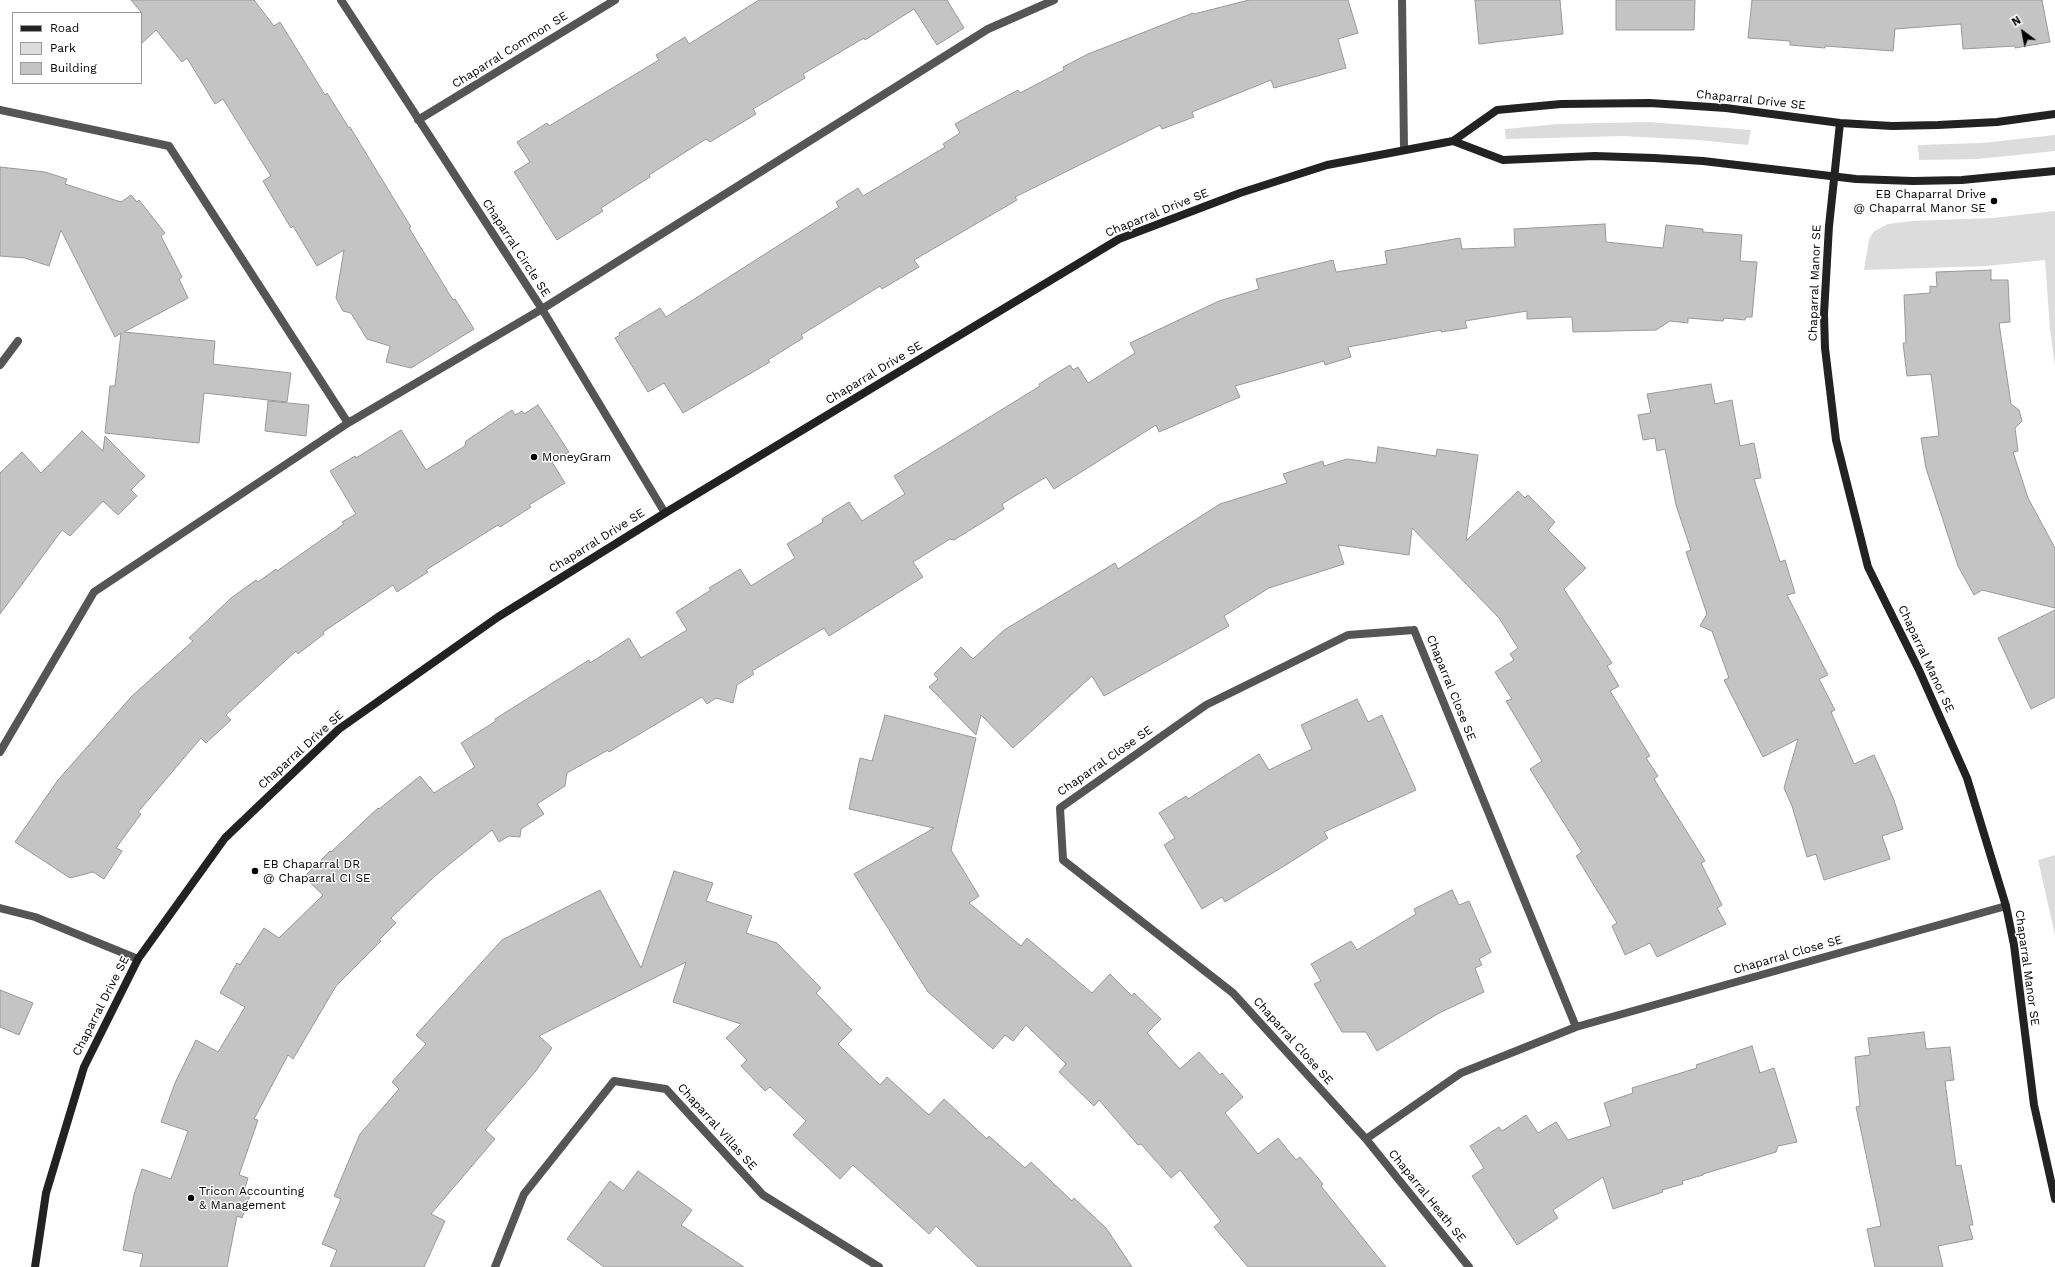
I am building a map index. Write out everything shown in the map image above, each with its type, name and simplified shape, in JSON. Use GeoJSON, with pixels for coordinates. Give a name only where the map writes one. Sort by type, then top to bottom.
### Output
{"type":"FeatureCollection","features":[{"type":"Feature","properties":{"kind":"street","name":"Chaparral Circle SE"},"geometry":{"type":"LineString","coordinates":[[341,0],[542,310],[665,513]]}},
{"type":"Feature","properties":{"kind":"street","name":"Chaparral Common SE"},"geometry":{"type":"LineString","coordinates":[[418,120],[615,0]]}},
{"type":"Feature","properties":{"kind":"street"},"geometry":{"type":"LineString","coordinates":[[0,752],[94,592],[348,423],[542,310],[988,29],[1054,0]]}},
{"type":"Feature","properties":{"kind":"street"},"geometry":{"type":"LineString","coordinates":[[1402,0],[1404,148]]}},
{"type":"Feature","properties":{"kind":"street","name":"Chaparral Drive SE"},"geometry":{"type":"LineString","coordinates":[[35,1267],[46,1193],[84,1067],[138,959],[225,838],[339,729],[498,617],[665,513],[1119,239],[1240,193],[1327,165],[1404,148],[1453,141],[1497,110],[1561,104],[1650,103],[1768,112],[1840,123],[1892,126],[2004,121],[2055,114]]}},
{"type":"Feature","properties":{"kind":"street"},"geometry":{"type":"LineString","coordinates":[[0,110],[169,146],[348,423]]}},
{"type":"Feature","properties":{"kind":"street","name":"Chaparral Manor SE"},"geometry":{"type":"LineString","coordinates":[[1840,123],[1834,177],[1824,314],[1825,348],[1836,440],[1868,567],[1919,670],[1967,778],[2006,906],[2014,945],[2034,1105],[2055,1199]]}},
{"type":"Feature","properties":{"kind":"street","name":"Chaparral Drive SE"},"geometry":{"type":"LineString","coordinates":[[1453,141],[1503,160],[1595,156],[1654,158],[1703,161],[1834,177],[1937,181],[2002,177],[2055,171]]}},
{"type":"Feature","properties":{"kind":"street"},"geometry":{"type":"LineString","coordinates":[[0,365],[18,341]]}},
{"type":"Feature","properties":{"kind":"street","name":"Chaparral Close SE"},"geometry":{"type":"LineString","coordinates":[[1576,1027],[1414,630],[1348,635],[1206,705],[1060,808],[1063,860],[1232,993],[1366,1140],[1461,1073],[1576,1027],[2006,906]]}},
{"type":"Feature","properties":{"kind":"street"},"geometry":{"type":"LineString","coordinates":[[0,908],[35,917],[138,959]]}},
{"type":"Feature","properties":{"kind":"street","name":"Chaparral Villas SE"},"geometry":{"type":"LineString","coordinates":[[495,1267],[524,1194],[614,1081],[666,1089],[763,1195],[879,1267]]}},
{"type":"Feature","properties":{"kind":"street","name":"Chaparral Heath SE"},"geometry":{"type":"LineString","coordinates":[[1366,1140],[1469,1267]]}},
{"type":"Feature","properties":{"kind":"green space"},"geometry":{"type":"Polygon","coordinates":[[[1649,122],[1751,130],[1748,145],[1699,140],[1623,136],[1506,139],[1505,129],[1558,124],[1649,122]]]}},
{"type":"Feature","properties":{"kind":"green space"},"geometry":{"type":"Polygon","coordinates":[[[2055,135],[2055,151],[1978,159],[1919,160],[1918,145],[1982,143],[2055,135]]]}},
{"type":"Feature","properties":{"kind":"green space"},"geometry":{"type":"Polygon","coordinates":[[[2055,211],[2055,366],[2050,329],[2045,260],[1986,266],[1864,270],[1869,240],[1873,232],[1888,224],[1912,221],[1993,218],[2055,211]]]}},
{"type":"Feature","properties":{"kind":"green space"},"geometry":{"type":"Polygon","coordinates":[[[2055,855],[2055,935],[2038,860],[2055,855]]]}},
{"type":"Feature","properties":{"kind":"building"},"geometry":{"type":"Polygon","coordinates":[[[131,0],[254,0],[274,26],[280,22],[325,95],[327,93],[349,128],[350,127],[411,227],[409,228],[453,300],[455,299],[474,329],[411,368],[386,362],[390,346],[367,339],[351,313],[343,311],[336,298],[344,250],[317,266],[293,226],[291,228],[263,181],[271,176],[223,99],[215,104],[187,58],[182,62],[156,30],[142,43],[141,12],[131,0]]]}},
{"type":"Feature","properties":{"kind":"building"},"geometry":{"type":"Polygon","coordinates":[[[759,0],[947,0],[964,28],[937,45],[914,9],[865,40],[864,38],[803,74],[805,78],[753,109],[756,114],[710,142],[706,139],[649,175],[650,177],[601,208],[603,211],[557,240],[514,172],[530,162],[517,142],[547,123],[549,126],[659,60],[656,55],[685,37],[689,44],[759,0]]]}},
{"type":"Feature","properties":{"kind":"building"},"geometry":{"type":"Polygon","coordinates":[[[1249,0],[1348,0],[1358,33],[1338,39],[1346,68],[1274,88],[1271,80],[1192,112],[1194,117],[1162,129],[1160,125],[1015,197],[1017,200],[914,260],[919,267],[882,289],[880,286],[801,335],[803,338],[768,360],[770,362],[683,413],[664,383],[648,392],[615,338],[620,335],[619,333],[660,308],[666,317],[839,207],[836,202],[858,188],[863,196],[945,147],[943,144],[960,133],[955,124],[971,115],[1018,90],[1020,93],[1064,70],[1063,67],[1088,54],[1193,13],[1194,14],[1249,0]]]}},
{"type":"Feature","properties":{"kind":"building"},"geometry":{"type":"Polygon","coordinates":[[[1475,0],[1560,0],[1563,34],[1479,44],[1475,0]]]}},
{"type":"Feature","properties":{"kind":"building"},"geometry":{"type":"Polygon","coordinates":[[[1616,0],[1695,0],[1694,30],[1616,30],[1616,0]]]}},
{"type":"Feature","properties":{"kind":"building"},"geometry":{"type":"Polygon","coordinates":[[[1752,0],[2042,0],[2050,42],[2015,48],[2015,46],[1963,49],[1961,24],[1895,29],[1893,51],[1790,45],[1790,41],[1748,38],[1752,0]]]}},
{"type":"Feature","properties":{"kind":"building"},"geometry":{"type":"Polygon","coordinates":[[[0,167],[45,172],[67,179],[65,184],[121,202],[131,195],[137,202],[139,200],[165,233],[161,236],[182,277],[179,279],[188,298],[124,332],[215,341],[213,364],[291,373],[287,402],[204,393],[199,443],[105,433],[110,386],[115,386],[121,333],[115,337],[61,230],[49,266],[25,258],[0,256],[0,167]]]}},
{"type":"Feature","properties":{"kind":"building"},"geometry":{"type":"Polygon","coordinates":[[[1605,224],[1606,242],[1663,248],[1666,225],[1703,229],[1703,232],[1742,235],[1740,261],[1757,262],[1752,317],[1746,317],[1745,320],[1724,318],[1723,321],[1688,318],[1688,323],[1670,321],[1656,330],[1573,332],[1572,317],[1527,319],[1527,311],[1465,321],[1467,328],[1441,332],[1441,330],[1348,347],[1351,357],[1325,365],[1324,361],[1235,386],[1240,397],[1159,432],[1156,425],[1054,489],[1046,477],[1002,504],[1004,509],[954,540],[950,539],[913,562],[923,577],[829,636],[824,628],[752,671],[754,674],[737,685],[733,703],[716,698],[707,704],[702,697],[609,752],[608,750],[567,773],[565,786],[537,804],[544,814],[521,829],[520,837],[509,836],[499,842],[492,830],[435,876],[391,918],[396,923],[379,940],[381,941],[336,986],[293,1059],[288,1055],[254,1119],[258,1120],[239,1175],[248,1178],[244,1191],[251,1193],[242,1218],[237,1216],[227,1267],[140,1267],[143,1254],[123,1250],[134,1195],[142,1169],[171,1179],[188,1131],[161,1122],[175,1083],[196,1040],[218,1052],[245,1007],[220,993],[237,963],[240,965],[264,928],[279,938],[323,895],[304,877],[330,851],[331,852],[378,808],[379,809],[420,776],[434,793],[475,767],[461,743],[496,721],[495,719],[589,660],[590,663],[629,638],[641,658],[687,630],[676,612],[711,590],[709,588],[740,569],[751,586],[795,558],[787,544],[823,522],[822,519],[849,502],[862,521],[905,494],[894,476],[1040,386],[1039,384],[1070,365],[1073,370],[1078,367],[1088,383],[1135,353],[1130,343],[1219,301],[1259,289],[1256,279],[1333,260],[1336,272],[1387,264],[1385,251],[1460,238],[1462,249],[1515,247],[1514,229],[1605,224]]]}},
{"type":"Feature","properties":{"kind":"building"},"geometry":{"type":"Polygon","coordinates":[[[1991,270],[1991,280],[2008,280],[2010,322],[1999,323],[2011,404],[2019,410],[2022,421],[2015,428],[2018,451],[2013,452],[2028,498],[2055,548],[2055,608],[1982,590],[1974,595],[1958,566],[1926,468],[1921,438],[1939,436],[1931,374],[1907,376],[1903,343],[1906,343],[1904,295],[1930,293],[1930,286],[1937,287],[1936,272],[1991,270]]]}},
{"type":"Feature","properties":{"kind":"building"},"geometry":{"type":"Polygon","coordinates":[[[1711,384],[1715,404],[1732,400],[1740,446],[1754,443],[1761,478],[1754,479],[1780,562],[1785,560],[1795,593],[1787,595],[1828,675],[1819,679],[1835,710],[1831,712],[1854,764],[1874,755],[1894,800],[1903,829],[1882,836],[1890,859],[1824,880],[1816,854],[1807,857],[1792,806],[1784,788],[1798,739],[1763,757],[1724,680],[1729,678],[1712,631],[1700,626],[1707,614],[1686,552],[1691,550],[1676,505],[1665,449],[1657,451],[1655,438],[1643,440],[1638,415],[1651,413],[1647,394],[1711,384]]]}},
{"type":"Feature","properties":{"kind":"building"},"geometry":{"type":"Polygon","coordinates":[[[268,401],[309,405],[306,436],[265,431],[268,401]]]}},
{"type":"Feature","properties":{"kind":"building"},"geometry":{"type":"Polygon","coordinates":[[[538,405],[569,452],[552,462],[565,483],[529,505],[531,507],[500,527],[498,525],[426,570],[428,572],[397,592],[393,585],[323,632],[324,634],[298,654],[296,651],[226,715],[231,720],[206,743],[201,738],[138,812],[141,814],[116,848],[122,851],[104,879],[93,872],[70,878],[15,842],[58,780],[132,696],[193,641],[189,638],[231,598],[256,580],[258,582],[276,569],[277,571],[344,524],[342,522],[356,514],[330,471],[355,456],[356,458],[401,430],[426,470],[465,446],[466,441],[512,410],[515,415],[522,411],[524,414],[538,405]]]}},
{"type":"Feature","properties":{"kind":"building"},"geometry":{"type":"Polygon","coordinates":[[[82,431],[103,451],[105,436],[145,476],[131,490],[137,496],[118,515],[103,501],[70,536],[62,530],[0,614],[0,473],[22,452],[41,473],[82,431]]]}},
{"type":"Feature","properties":{"kind":"building"},"geometry":{"type":"Polygon","coordinates":[[[1378,447],[1436,456],[1437,449],[1478,455],[1466,541],[1518,491],[1525,498],[1528,495],[1555,522],[1548,530],[1586,568],[1564,589],[1612,663],[1607,666],[1619,686],[1610,691],[1650,756],[1646,758],[1658,776],[1654,779],[1705,861],[1701,863],[1722,905],[1717,908],[1726,924],[1657,957],[1650,943],[1625,955],[1612,926],[1617,923],[1576,856],[1582,852],[1530,769],[1542,761],[1506,701],[1512,699],[1495,672],[1514,660],[1510,654],[1518,648],[1499,618],[1412,528],[1409,555],[1338,545],[1344,564],[1269,588],[1224,616],[1229,626],[1104,696],[1092,676],[1013,748],[981,715],[976,735],[929,687],[938,679],[934,674],[961,647],[973,659],[1004,630],[1115,563],[1118,569],[1220,504],[1287,483],[1283,474],[1323,461],[1324,466],[1347,459],[1376,463],[1378,447]]]}},
{"type":"Feature","properties":{"kind":"building"},"geometry":{"type":"Polygon","coordinates":[[[2055,610],[2055,697],[2031,709],[1998,638],[2055,610]]]}},
{"type":"Feature","properties":{"kind":"building"},"geometry":{"type":"Polygon","coordinates":[[[1357,699],[1368,722],[1382,715],[1416,790],[1324,832],[1328,838],[1289,863],[1225,902],[1222,897],[1202,909],[1164,845],[1175,838],[1159,813],[1186,796],[1188,799],[1259,754],[1269,770],[1312,749],[1301,725],[1357,699]]]}},
{"type":"Feature","properties":{"kind":"building"},"geometry":{"type":"Polygon","coordinates":[[[885,715],[976,738],[951,850],[979,896],[969,903],[1021,946],[1027,938],[1092,993],[1110,974],[1132,996],[1134,993],[1161,1019],[1147,1033],[1180,1069],[1199,1052],[1220,1075],[1222,1073],[1243,1097],[1225,1113],[1258,1154],[1278,1138],[1296,1160],[1300,1157],[1323,1184],[1321,1186],[1386,1267],[1248,1267],[1214,1227],[1221,1221],[1180,1170],[1171,1178],[1141,1144],[1138,1145],[1099,1100],[1094,1106],[1059,1072],[1066,1064],[1026,1025],[1013,1041],[1005,1035],[993,1049],[928,992],[854,874],[934,828],[849,809],[860,758],[872,761],[885,715]]]}},
{"type":"Feature","properties":{"kind":"building"},"geometry":{"type":"Polygon","coordinates":[[[674,871],[713,883],[706,901],[752,916],[746,933],[777,943],[821,988],[816,993],[852,1030],[838,1044],[880,1085],[887,1077],[929,1115],[944,1099],[987,1139],[989,1136],[1025,1168],[1031,1162],[1072,1201],[1074,1198],[1106,1228],[1132,1267],[978,1267],[936,1226],[929,1234],[853,1165],[840,1179],[793,1135],[806,1121],[770,1087],[765,1091],[741,1066],[747,1060],[726,1038],[741,1024],[673,1002],[686,962],[539,1036],[552,1048],[535,1072],[485,1130],[495,1139],[431,1214],[445,1221],[424,1267],[330,1267],[337,1250],[322,1244],[341,1199],[334,1196],[360,1134],[399,1089],[392,1082],[426,1044],[416,1035],[502,940],[600,890],[641,968],[674,871]]]}},
{"type":"Feature","properties":{"kind":"building"},"geometry":{"type":"Polygon","coordinates":[[[1452,890],[1459,905],[1469,901],[1491,952],[1479,959],[1482,965],[1475,968],[1484,992],[1439,1013],[1377,1051],[1366,1032],[1342,1032],[1314,984],[1321,981],[1311,964],[1351,941],[1357,950],[1416,914],[1414,909],[1452,890]]]}},
{"type":"Feature","properties":{"kind":"building"},"geometry":{"type":"Polygon","coordinates":[[[0,990],[33,1003],[19,1035],[0,1027],[0,990]]]}},
{"type":"Feature","properties":{"kind":"building"},"geometry":{"type":"Polygon","coordinates":[[[1924,1032],[1926,1049],[1950,1047],[1954,1080],[1945,1081],[1956,1166],[1961,1165],[1973,1225],[1969,1225],[1973,1239],[1938,1246],[1943,1267],[1875,1267],[1867,1229],[1881,1226],[1856,1107],[1860,1106],[1855,1057],[1870,1055],[1868,1038],[1924,1032]]]}},
{"type":"Feature","properties":{"kind":"building"},"geometry":{"type":"Polygon","coordinates":[[[1752,1046],[1760,1073],[1774,1068],[1797,1142],[1778,1146],[1776,1152],[1682,1181],[1683,1184],[1662,1190],[1663,1192],[1613,1209],[1603,1177],[1553,1210],[1558,1218],[1517,1245],[1472,1176],[1484,1168],[1470,1146],[1499,1127],[1502,1131],[1526,1115],[1538,1133],[1556,1122],[1568,1140],[1611,1126],[1604,1103],[1633,1093],[1632,1088],[1697,1068],[1696,1065],[1752,1046]]]}},
{"type":"Feature","properties":{"kind":"building"},"geometry":{"type":"Polygon","coordinates":[[[638,1171],[692,1210],[681,1225],[744,1267],[604,1267],[567,1239],[610,1181],[623,1191],[638,1171]]]}},
{"type":"Feature","properties":{"kind":"place","name":"EB Chaparral Drive @ Chaparral Manor SE"},"geometry":{"type":"Point","coordinates":[1994,201]}},
{"type":"Feature","properties":{"kind":"place","name":"MoneyGram"},"geometry":{"type":"Point","coordinates":[534,457]}},
{"type":"Feature","properties":{"kind":"place","name":"EB Chaparral DR @ Chaparral CI SE"},"geometry":{"type":"Point","coordinates":[255,871]}},
{"type":"Feature","properties":{"kind":"place","name":"Tricon Accounting & Management"},"geometry":{"type":"Point","coordinates":[191,1198]}}]}
